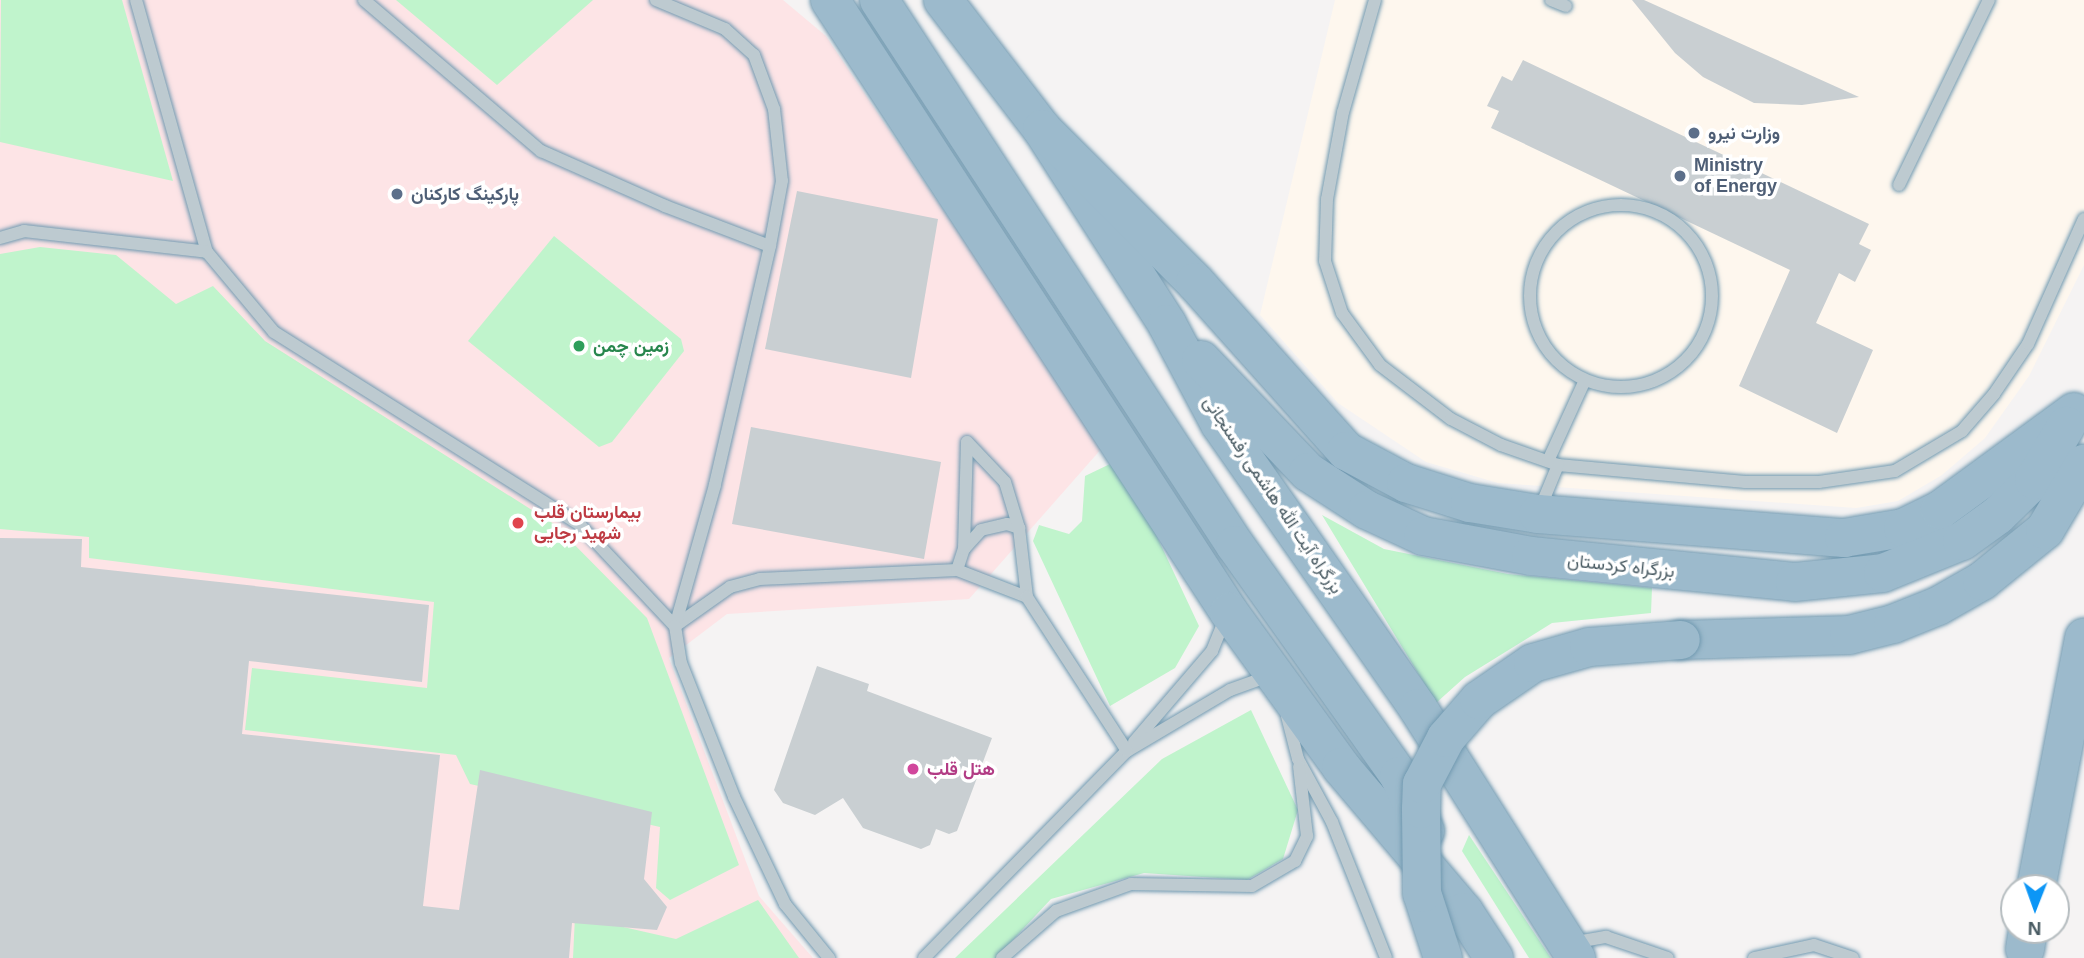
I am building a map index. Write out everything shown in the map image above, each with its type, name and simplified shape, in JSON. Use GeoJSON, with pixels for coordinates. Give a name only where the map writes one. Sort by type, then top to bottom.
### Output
{"type":"FeatureCollection","features":[{"type":"Feature","properties":{"kind":"highway"},"geometry":{"type":"LineString","coordinates":[[830,0],[1229,612],[1341,767],[1464,912],[1494,958]]}},
{"type":"Feature","properties":{"kind":"highway"},"geometry":{"type":"LineString","coordinates":[[879,0],[1235,545],[1399,776],[1464,912]]}},
{"type":"Feature","properties":{"kind":"highway","name":"بزرگراه آیت الله هاشمی رفسنجانی"},"geometry":{"type":"LineString","coordinates":[[943,0],[1042,129],[1167,324],[1220,424],[1418,708],[1571,951]]}},
{"type":"Feature","properties":{"kind":"highway"},"geometry":{"type":"LineString","coordinates":[[1042,129],[1195,282],[1346,451],[1406,483],[1470,503],[1538,514],[1844,538],[1903,528],[1940,510],[2079,407]]}},
{"type":"Feature","properties":{"kind":"highway","name":"بزرگراه کردستان"},"geometry":{"type":"LineString","coordinates":[[1167,324],[1308,472],[1367,510],[1423,536],[1531,556],[1663,570],[1806,582],[1883,573],[1922,558],[1962,541],[1998,514],[2034,480],[2079,407]]}},
{"type":"Feature","properties":{"kind":"highway"},"geometry":{"type":"LineString","coordinates":[[1443,958],[1422,893],[1422,784],[1446,738],[1479,699],[1533,663],[1589,647],[1681,640],[1849,635],[1893,624],[1938,606],[1982,581],[2045,530],[2084,464]]}},
{"type":"Feature","properties":{"kind":"highway"},"geometry":{"type":"LineString","coordinates":[[2039,874],[2084,638]]}},
{"type":"Feature","properties":{"kind":"lane"},"geometry":{"type":"LineString","coordinates":[[136,0],[207,252],[274,332],[580,525],[675,626]]}},
{"type":"Feature","properties":{"kind":"lane"},"geometry":{"type":"LineString","coordinates":[[364,0],[541,151],[665,206],[770,246]]}},
{"type":"Feature","properties":{"kind":"lane"},"geometry":{"type":"LineString","coordinates":[[656,0],[725,29],[754,55],[774,109],[782,181],[770,246],[715,485],[675,626],[681,663],[734,797],[785,904],[829,958]]}},
{"type":"Feature","properties":{"kind":"lane"},"geometry":{"type":"LineString","coordinates":[[1375,0],[1343,112],[1327,199],[1325,261],[1342,313],[1380,365],[1451,419],[1501,445],[1553,463],[1745,482],[1819,482],[1895,471],[1962,431],[1994,394],[2028,344],[2084,219]]}},
{"type":"Feature","properties":{"kind":"lane"},"geometry":{"type":"LineString","coordinates":[[1551,0],[1566,6]]}},
{"type":"Feature","properties":{"kind":"lane"},"geometry":{"type":"LineString","coordinates":[[1899,186],[1989,0]]}},
{"type":"Feature","properties":{"kind":"lane"},"geometry":{"type":"LineString","coordinates":[[1629,205],[1657,212],[1682,227],[1701,249],[1708,267],[1713,305],[1706,333],[1690,358],[1668,376],[1640,386],[1612,387],[1585,380],[1555,360],[1537,334],[1529,303],[1532,272],[1546,243],[1569,221],[1597,207],[1629,205]]}},
{"type":"Feature","properties":{"kind":"lane"},"geometry":{"type":"LineString","coordinates":[[0,237],[24,231],[207,252]]}},
{"type":"Feature","properties":{"kind":"lane"},"geometry":{"type":"LineString","coordinates":[[1538,514],[1553,463],[1585,380]]}},
{"type":"Feature","properties":{"kind":"lane"},"geometry":{"type":"LineString","coordinates":[[957,570],[964,549],[967,442],[1005,482],[1019,528],[1027,597],[1127,751]]}},
{"type":"Feature","properties":{"kind":"lane"},"geometry":{"type":"LineString","coordinates":[[964,549],[981,530],[993,525],[1019,528]]}},
{"type":"Feature","properties":{"kind":"lane"},"geometry":{"type":"LineString","coordinates":[[675,626],[730,587],[760,579],[957,570],[1027,597]]}},
{"type":"Feature","properties":{"kind":"lane"},"geometry":{"type":"LineString","coordinates":[[924,958],[1127,751],[1212,651],[1229,612]]}},
{"type":"Feature","properties":{"kind":"lane"},"geometry":{"type":"LineString","coordinates":[[1002,958],[1056,911],[1131,884],[1252,886],[1295,861],[1307,836],[1298,759],[1276,674],[1230,690],[1127,751]]}},
{"type":"Feature","properties":{"kind":"lane"},"geometry":{"type":"LineString","coordinates":[[1298,759],[1332,822],[1385,958]]}},
{"type":"Feature","properties":{"kind":"lane"},"geometry":{"type":"LineString","coordinates":[[1571,951],[1606,937],[1668,958]]}},
{"type":"Feature","properties":{"kind":"lane"},"geometry":{"type":"LineString","coordinates":[[1754,958],[1814,945],[1853,958]]}},
{"type":"Feature","properties":{"kind":"shaded area","name":"بیمارستان قلب شهید رجایی"},"geometry":{"type":"Polygon","coordinates":[[[0,0],[783,0],[826,36],[1103,447],[969,599],[727,614],[669,658],[759,896],[813,958],[0,958],[0,0]]]}},
{"type":"Feature","properties":{"kind":"shaded area","name":"وزارت نیرو"},"geometry":{"type":"Polygon","coordinates":[[[1335,0],[2084,0],[2084,265],[2029,376],[1985,438],[1942,475],[1898,501],[1856,508],[1498,483],[1426,462],[1338,403],[1260,315],[1335,0]]]}},
{"type":"Feature","properties":{"kind":"green space"},"geometry":{"type":"Polygon","coordinates":[[[1,0],[122,0],[173,181],[0,142],[1,0]]]}},
{"type":"Feature","properties":{"kind":"green space"},"geometry":{"type":"Polygon","coordinates":[[[396,0],[593,0],[497,85],[396,0]]]}},
{"type":"Feature","properties":{"kind":"green space","name":"زمین چمن"},"geometry":{"type":"Polygon","coordinates":[[[554,236],[681,339],[684,351],[612,442],[599,447],[468,341],[554,236]]]}},
{"type":"Feature","properties":{"kind":"green space"},"geometry":{"type":"Polygon","coordinates":[[[40,247],[116,255],[176,304],[213,286],[265,341],[554,524],[647,618],[739,865],[670,900],[656,888],[660,827],[470,784],[456,755],[245,730],[252,668],[427,688],[434,602],[89,558],[89,537],[0,529],[0,254],[40,247]]]}},
{"type":"Feature","properties":{"kind":"green space"},"geometry":{"type":"Polygon","coordinates":[[[1110,464],[1151,524],[1199,626],[1175,668],[1110,706],[1033,541],[1039,525],[1069,534],[1082,521],[1085,476],[1110,464]]]}},
{"type":"Feature","properties":{"kind":"green space"},"geometry":{"type":"Polygon","coordinates":[[[1322,515],[1384,549],[1508,574],[1652,588],[1651,613],[1552,623],[1465,677],[1436,703],[1322,515]]]}},
{"type":"Feature","properties":{"kind":"green space"},"geometry":{"type":"Polygon","coordinates":[[[1251,710],[1298,810],[1283,859],[1247,880],[1144,873],[1051,899],[996,958],[955,958],[1162,759],[1251,710]]]}},
{"type":"Feature","properties":{"kind":"green space"},"geometry":{"type":"Polygon","coordinates":[[[1469,835],[1551,958],[1529,958],[1462,851],[1469,835]]]}},
{"type":"Feature","properties":{"kind":"green space"},"geometry":{"type":"Polygon","coordinates":[[[758,900],[799,958],[573,958],[575,916],[676,939],[758,900]]]}},
{"type":"Feature","properties":{"kind":"building"},"geometry":{"type":"Polygon","coordinates":[[[1632,0],[1644,0],[1859,97],[1802,105],[1754,103],[1703,77],[1675,53],[1632,0]]]}},
{"type":"Feature","properties":{"kind":"building","name":"Ministry of Energy"},"geometry":{"type":"Polygon","coordinates":[[[1523,60],[1869,224],[1859,244],[1871,250],[1855,282],[1839,273],[1816,323],[1873,350],[1837,433],[1739,386],[1790,270],[1491,128],[1499,111],[1487,106],[1502,76],[1512,81],[1523,60]]]}},
{"type":"Feature","properties":{"kind":"building"},"geometry":{"type":"Polygon","coordinates":[[[797,191],[938,219],[911,378],[765,349],[797,191]]]}},
{"type":"Feature","properties":{"kind":"building"},"geometry":{"type":"Polygon","coordinates":[[[751,427],[941,462],[924,559],[732,524],[751,427]]]}},
{"type":"Feature","properties":{"kind":"building"},"geometry":{"type":"Polygon","coordinates":[[[0,538],[82,539],[81,567],[429,605],[422,682],[249,661],[242,734],[440,755],[423,906],[459,910],[480,770],[652,812],[644,879],[667,907],[657,930],[572,923],[569,958],[0,958],[0,538]]]}},
{"type":"Feature","properties":{"kind":"building","name":"هتل قلب"},"geometry":{"type":"Polygon","coordinates":[[[817,666],[869,684],[867,691],[992,738],[957,831],[949,834],[936,829],[930,845],[921,849],[863,828],[843,798],[815,815],[783,803],[774,790],[817,666]]]}},
{"type":"Feature","properties":{"kind":"place","name":"وزارت نیرو"},"geometry":{"type":"Point","coordinates":[1694,133]}},
{"type":"Feature","properties":{"kind":"place","name":"Ministry of Energy"},"geometry":{"type":"Point","coordinates":[1680,176]}},
{"type":"Feature","properties":{"kind":"place","name":"پارکینگ کارکنان"},"geometry":{"type":"Point","coordinates":[397,194]}},
{"type":"Feature","properties":{"kind":"place","name":"زمین چمن"},"geometry":{"type":"Point","coordinates":[579,346]}},
{"type":"Feature","properties":{"kind":"place","name":"بیمارستان قلب شهید رجایی"},"geometry":{"type":"Point","coordinates":[518,523]}},
{"type":"Feature","properties":{"kind":"place","name":"هتل قلب"},"geometry":{"type":"Point","coordinates":[913,769]}}]}
